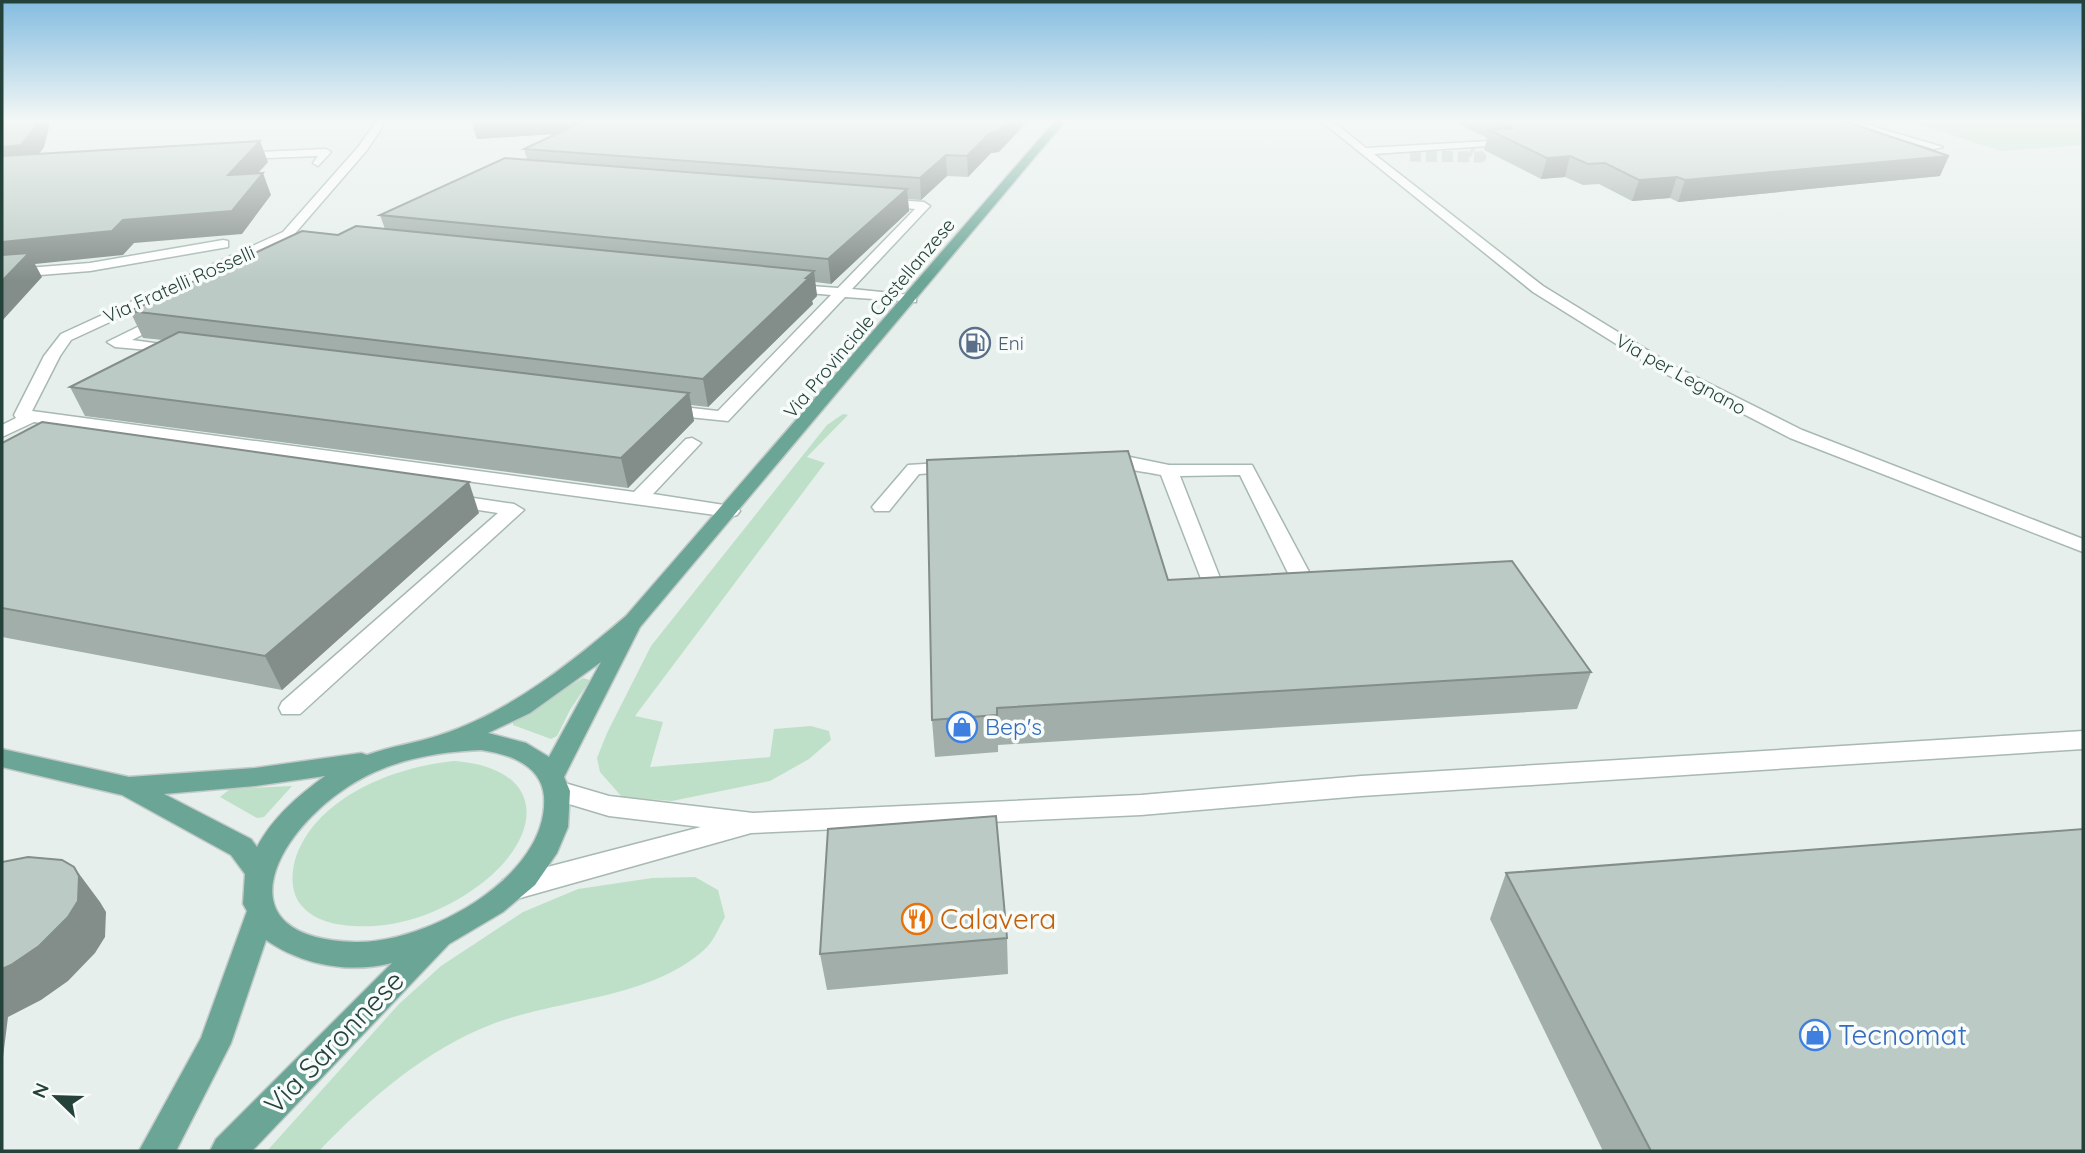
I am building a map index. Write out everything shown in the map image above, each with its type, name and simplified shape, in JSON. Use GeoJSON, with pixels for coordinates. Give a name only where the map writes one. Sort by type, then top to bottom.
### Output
{"type":"FeatureCollection","features":[{"type":"Feature","properties":{"kind":"main road","name":"Via Provinciale Castellanzese"},"geometry":{"type":"LineString","coordinates":[[634,621],[1016,174]]}},
{"type":"Feature","properties":{"kind":"main road"},"geometry":{"type":"LineString","coordinates":[[447,741],[521,707],[584,664],[634,621]]}},
{"type":"Feature","properties":{"kind":"main road"},"geometry":{"type":"LineString","coordinates":[[555,783],[634,621]]}},
{"type":"Feature","properties":{"kind":"main road"},"geometry":{"type":"LineString","coordinates":[[447,741],[481,741],[511,746],[535,758],[555,783],[559,810],[553,835],[538,862],[513,888],[481,913],[441,934],[394,950],[348,956],[307,950],[277,936],[260,913],[256,892],[259,871],[275,838],[303,806],[340,779],[414,747],[447,741]]}},
{"type":"Feature","properties":{"kind":"main road"},"geometry":{"type":"LineString","coordinates":[[2,758],[129,787],[240,847],[259,871]]}},
{"type":"Feature","properties":{"kind":"main road"},"geometry":{"type":"LineString","coordinates":[[129,787],[255,777],[381,759]]}},
{"type":"Feature","properties":{"kind":"main road"},"geometry":{"type":"LineString","coordinates":[[157,1151],[215,1042],[260,913]]}},
{"type":"Feature","properties":{"kind":"main road","name":"Via Saronnese"},"geometry":{"type":"LineString","coordinates":[[228,1151],[441,934]]}},
{"type":"Feature","properties":{"kind":"street","name":"Via Fratelli Rosselli"},"geometry":{"type":"LineString","coordinates":[[32,416],[22,415],[52,356],[66,337],[294,236],[343,174]]}},
{"type":"Feature","properties":{"kind":"street","name":"Via per Legnano"},"geometry":{"type":"LineString","coordinates":[[1393,174],[1538,289],[1664,367],[1796,434],[2083,546]]}},
{"type":"Feature","properties":{"kind":"street"},"geometry":{"type":"LineString","coordinates":[[653,408],[722,416],[923,206],[869,202]]}},
{"type":"Feature","properties":{"kind":"street"},"geometry":{"type":"LineString","coordinates":[[2,274],[90,267],[223,244]]}},
{"type":"Feature","properties":{"kind":"street"},"geometry":{"type":"LineString","coordinates":[[775,285],[911,299]]}},
{"type":"Feature","properties":{"kind":"street"},"geometry":{"type":"LineString","coordinates":[[177,312],[115,342],[197,352]]}},
{"type":"Feature","properties":{"kind":"street"},"geometry":{"type":"LineString","coordinates":[[7,440],[32,416],[730,511]]}},
{"type":"Feature","properties":{"kind":"street"},"geometry":{"type":"LineString","coordinates":[[7,440],[32,439]]}},
{"type":"Feature","properties":{"kind":"street"},"geometry":{"type":"LineString","coordinates":[[639,498],[692,443]]}},
{"type":"Feature","properties":{"kind":"street"},"geometry":{"type":"LineString","coordinates":[[1088,462],[1125,461],[1169,471],[1246,470],[1304,583],[1212,585],[1169,471]]}},
{"type":"Feature","properties":{"kind":"street"},"geometry":{"type":"LineString","coordinates":[[882,507],[914,469],[975,466]]}},
{"type":"Feature","properties":{"kind":"street"},"geometry":{"type":"LineString","coordinates":[[291,708],[514,510],[432,498]]}},
{"type":"Feature","properties":{"kind":"street"},"geometry":{"type":"LineString","coordinates":[[555,783],[609,806],[753,823],[1142,805],[1361,786],[1976,749],[2083,740]]}},
{"type":"Feature","properties":{"kind":"street"},"geometry":{"type":"LineString","coordinates":[[513,888],[753,823]]}},
{"type":"Feature","properties":{"kind":"green space"},"geometry":{"type":"Polygon","coordinates":[[[843,414],[848,415],[807,457],[825,463],[635,716],[663,722],[650,767],[770,757],[774,729],[811,726],[829,731],[831,740],[809,759],[770,781],[672,801],[622,797],[600,772],[597,758],[651,646],[827,425],[843,414]]]}},
{"type":"Feature","properties":{"kind":"green space"},"geometry":{"type":"Polygon","coordinates":[[[583,678],[590,680],[557,736],[551,739],[513,725],[513,720],[583,678]]]}},
{"type":"Feature","properties":{"kind":"green space"},"geometry":{"type":"Polygon","coordinates":[[[454,761],[485,766],[507,777],[521,791],[526,808],[524,827],[515,847],[500,867],[478,886],[450,904],[403,922],[371,926],[333,923],[312,915],[301,905],[294,889],[295,860],[305,838],[320,819],[338,803],[383,778],[431,764],[454,761]]]}},
{"type":"Feature","properties":{"kind":"green space"},"geometry":{"type":"Polygon","coordinates":[[[292,786],[264,817],[257,818],[220,797],[230,789],[292,786]]]}},
{"type":"Feature","properties":{"kind":"green space"},"geometry":{"type":"Polygon","coordinates":[[[695,877],[718,890],[725,917],[708,946],[683,965],[633,988],[521,1015],[470,1034],[422,1061],[400,1077],[319,1151],[267,1151],[399,1004],[441,966],[523,912],[578,889],[652,878],[695,877]]]}},
{"type":"Feature","properties":{"kind":"building"},"geometry":{"type":"Polygon","coordinates":[[[2,174],[262,174],[232,211],[123,220],[112,231],[2,242],[2,174]]]}},
{"type":"Feature","properties":{"kind":"building"},"geometry":{"type":"Polygon","coordinates":[[[470,174],[710,174],[907,189],[828,259],[380,215],[470,174]]]}},
{"type":"Feature","properties":{"kind":"building"},"geometry":{"type":"Polygon","coordinates":[[[863,174],[925,174],[920,178],[863,174]]]}},
{"type":"Feature","properties":{"kind":"building"},"geometry":{"type":"Polygon","coordinates":[[[1627,174],[1753,174],[1685,180],[1677,177],[1639,180],[1627,174]]]}},
{"type":"Feature","properties":{"kind":"building"},"geometry":{"type":"Polygon","coordinates":[[[356,226],[814,271],[703,379],[130,311],[302,231],[338,235],[356,226]]]}},
{"type":"Feature","properties":{"kind":"building"},"geometry":{"type":"Polygon","coordinates":[[[29,253],[2,281],[2,255],[29,253]]]}},
{"type":"Feature","properties":{"kind":"building"},"geometry":{"type":"Polygon","coordinates":[[[179,332],[689,393],[621,458],[70,387],[179,332]]]}},
{"type":"Feature","properties":{"kind":"building"},"geometry":{"type":"Polygon","coordinates":[[[42,422],[469,482],[265,656],[2,608],[2,443],[42,422]]]}},
{"type":"Feature","properties":{"kind":"building"},"geometry":{"type":"Polygon","coordinates":[[[1128,451],[1168,580],[1512,561],[1591,672],[997,708],[997,715],[932,720],[927,460],[1128,451]]]}},
{"type":"Feature","properties":{"kind":"building","name":"Calavera"},"geometry":{"type":"Polygon","coordinates":[[[996,816],[1007,938],[820,954],[828,829],[996,816]]]}},
{"type":"Feature","properties":{"kind":"building","name":"Tecnomat"},"geometry":{"type":"Polygon","coordinates":[[[2083,829],[2083,1151],[1651,1151],[1506,873],[2083,829]]]}},
{"type":"Feature","properties":{"kind":"building"},"geometry":{"type":"Polygon","coordinates":[[[28,857],[62,860],[74,867],[79,876],[78,901],[68,917],[39,946],[2,969],[2,862],[28,857]]]}},
{"type":"Feature","properties":{"kind":"place","name":"Eni"},"geometry":{"type":"Point","coordinates":[975,343]}},
{"type":"Feature","properties":{"kind":"place","name":"Bep's"},"geometry":{"type":"Point","coordinates":[962,727]}},
{"type":"Feature","properties":{"kind":"place","name":"Calavera"},"geometry":{"type":"Point","coordinates":[917,919]}},
{"type":"Feature","properties":{"kind":"place","name":"Tecnomat"},"geometry":{"type":"Point","coordinates":[1815,1035]}}]}
